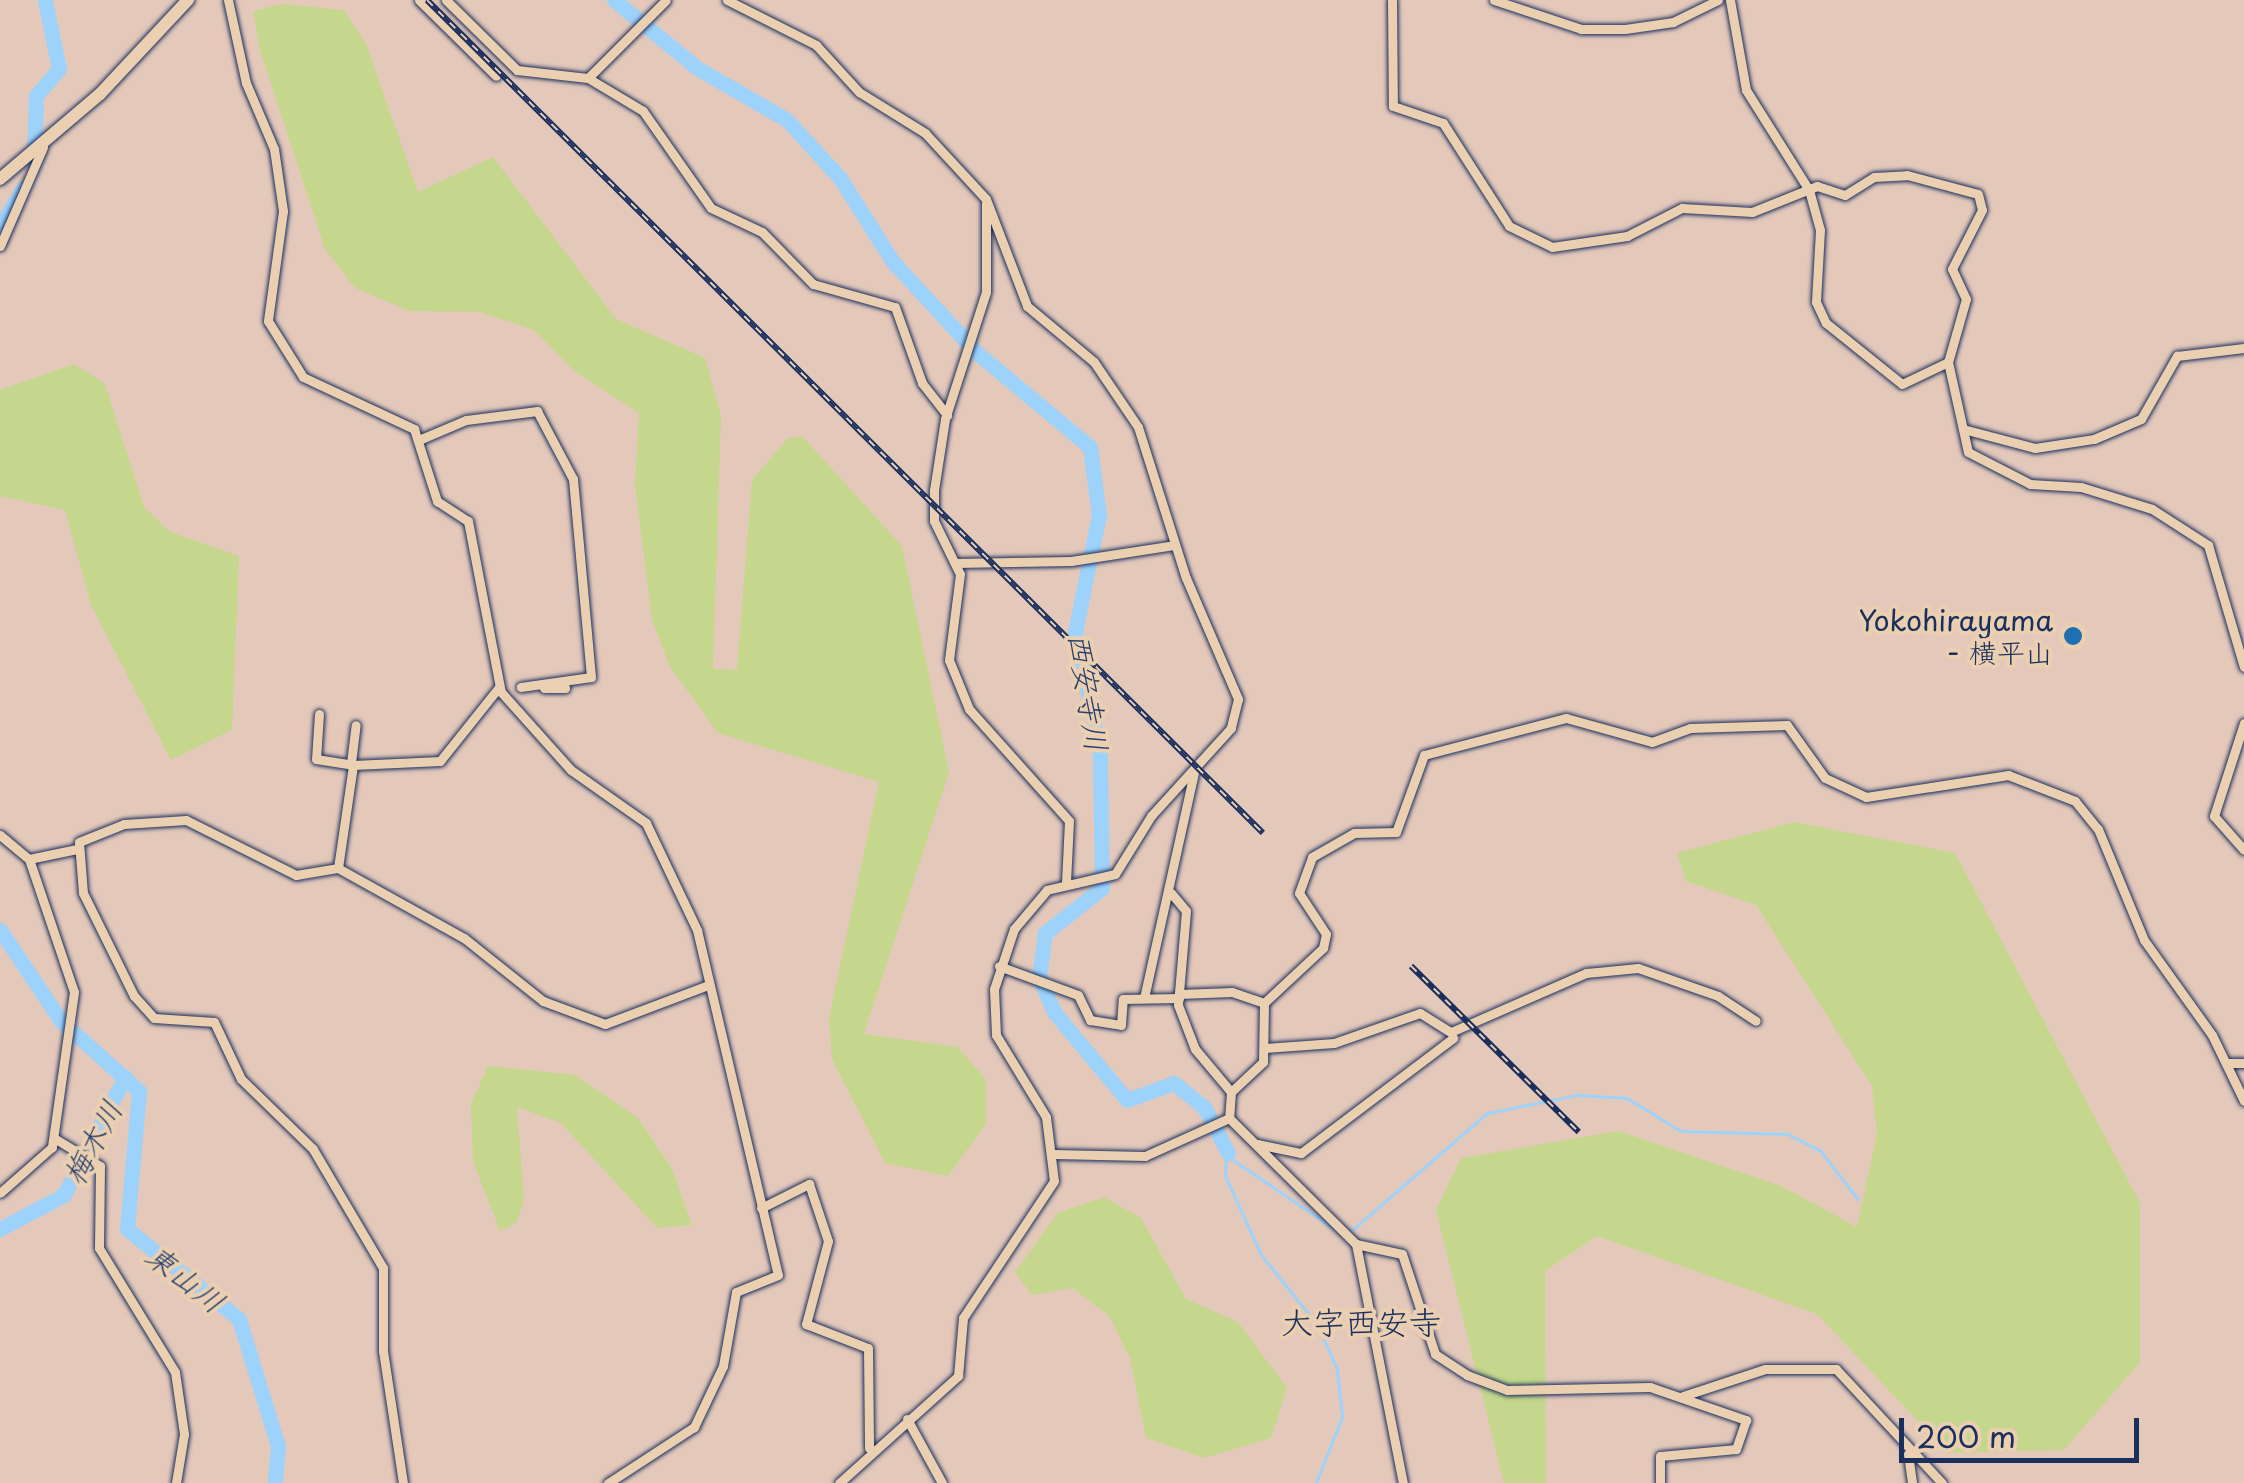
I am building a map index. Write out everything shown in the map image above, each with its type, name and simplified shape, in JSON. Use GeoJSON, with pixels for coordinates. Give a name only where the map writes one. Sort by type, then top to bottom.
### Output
{"type":"FeatureCollection","features":[{"type":"Feature","properties":{"kind":"main road"},"geometry":{"type":"LineString","coordinates":[[0,179],[36,153],[188,0]]}},
{"type":"Feature","properties":{"kind":"street"},"geometry":{"type":"LineString","coordinates":[[228,0],[246,83],[274,149],[283,212],[268,321],[303,377],[391,411],[421,440],[437,501],[468,521],[500,689],[561,761],[646,824],[693,914],[778,1275],[736,1292],[724,1366],[694,1427],[608,1483]]}},
{"type":"Feature","properties":{"kind":"street"},"geometry":{"type":"LineString","coordinates":[[419,0],[496,76]]}},
{"type":"Feature","properties":{"kind":"street"},"geometry":{"type":"LineString","coordinates":[[446,0],[517,70],[588,78],[643,111],[711,208],[762,232],[813,284],[895,307],[922,383],[947,415]]}},
{"type":"Feature","properties":{"kind":"street"},"geometry":{"type":"LineString","coordinates":[[588,78],[666,0]]}},
{"type":"Feature","properties":{"kind":"street"},"geometry":{"type":"LineString","coordinates":[[727,0],[816,46],[859,92],[925,133],[986,199],[1026,306],[1094,362],[1138,428],[1174,544],[1238,699],[1237,718],[1196,765],[1115,874],[1066,883],[1028,908],[999,966],[996,1036],[1046,1117],[1054,1154],[1048,1197],[1015,1228],[963,1318],[958,1376],[869,1448],[839,1483]]}},
{"type":"Feature","properties":{"kind":"street"},"geometry":{"type":"LineString","coordinates":[[1392,0],[1393,106],[1443,123],[1522,236],[1552,248],[1628,236],[1665,212],[1752,212],[1809,190],[1845,195],[1874,178],[1907,176],[1983,200],[1952,269],[1966,299],[1948,362],[1968,452],[1990,468],[2030,484],[2082,486],[2195,533],[2221,568],[2244,667]]}},
{"type":"Feature","properties":{"kind":"street"},"geometry":{"type":"LineString","coordinates":[[1494,0],[1581,29],[1660,25],[1718,0]]}},
{"type":"Feature","properties":{"kind":"street"},"geometry":{"type":"LineString","coordinates":[[1730,0],[1746,90],[1809,190],[1820,230],[1816,302],[1840,342],[1902,384],[1948,362]]}},
{"type":"Feature","properties":{"kind":"street"},"geometry":{"type":"LineString","coordinates":[[0,246],[36,153]]}},
{"type":"Feature","properties":{"kind":"street"},"geometry":{"type":"LineString","coordinates":[[986,199],[986,292],[947,415],[934,520],[955,562],[954,682],[1064,811],[1066,883]]}},
{"type":"Feature","properties":{"kind":"street"},"geometry":{"type":"LineString","coordinates":[[1963,429],[2036,448],[2094,439],[2141,419],[2177,356],[2244,348]]}},
{"type":"Feature","properties":{"kind":"street"},"geometry":{"type":"LineString","coordinates":[[318,714],[316,759],[352,764],[440,761],[500,689],[591,677],[573,479],[537,411],[466,420],[421,440]]}},
{"type":"Feature","properties":{"kind":"street"},"geometry":{"type":"LineString","coordinates":[[955,562],[1071,561],[1174,544]]}},
{"type":"Feature","properties":{"kind":"street"},"geometry":{"type":"LineString","coordinates":[[1230,1092],[1248,1084],[1265,1048],[1264,1003],[1323,948],[1299,875],[1354,832],[1396,832],[1424,754],[1566,718],[1652,742],[1690,728],[1787,725],[1825,778],[1857,794],[1895,797],[2008,775],[2075,801],[2098,829],[2144,940],[2228,1063],[2244,1101]]}},
{"type":"Feature","properties":{"kind":"street"},"geometry":{"type":"LineString","coordinates":[[2244,723],[2214,816],[2244,850]]}},
{"type":"Feature","properties":{"kind":"street"},"geometry":{"type":"LineString","coordinates":[[338,868],[356,725]]}},
{"type":"Feature","properties":{"kind":"street"},"geometry":{"type":"LineString","coordinates":[[1144,998],[1171,893],[1196,765]]}},
{"type":"Feature","properties":{"kind":"street"},"geometry":{"type":"LineString","coordinates":[[403,1483],[383,1351],[383,1268],[314,1149],[241,1079],[222,1031],[205,1018],[154,1018],[134,996],[82,893],[77,849],[86,835],[124,824],[186,820],[296,876],[338,868],[464,938],[529,993],[605,1024],[708,985]]}},
{"type":"Feature","properties":{"kind":"street"},"geometry":{"type":"LineString","coordinates":[[0,835],[29,858],[74,992],[54,1138],[0,1193]]}},
{"type":"Feature","properties":{"kind":"street"},"geometry":{"type":"LineString","coordinates":[[29,858],[77,849]]}},
{"type":"Feature","properties":{"kind":"street"},"geometry":{"type":"LineString","coordinates":[[1171,893],[1186,911],[1179,996],[1195,1049],[1230,1092],[1229,1118],[1356,1244],[1402,1254],[1434,1354],[1467,1376],[1508,1390],[1630,1384],[1725,1407],[1746,1420],[1746,1432],[1724,1452],[1660,1456],[1660,1483]]}},
{"type":"Feature","properties":{"kind":"street"},"geometry":{"type":"LineString","coordinates":[[999,966],[1078,995],[1090,1020],[1121,1025],[1122,1000],[1232,992],[1264,1003]]}},
{"type":"Feature","properties":{"kind":"street"},"geometry":{"type":"LineString","coordinates":[[1265,1048],[1334,1043],[1420,1013],[1451,1032],[1586,973],[1638,968],[1718,996],[1756,1021]]}},
{"type":"Feature","properties":{"kind":"street"},"geometry":{"type":"LineString","coordinates":[[1252,1142],[1301,1153],[1454,1038]]}},
{"type":"Feature","properties":{"kind":"street"},"geometry":{"type":"LineString","coordinates":[[2228,1063],[2244,1063]]}},
{"type":"Feature","properties":{"kind":"street"},"geometry":{"type":"LineString","coordinates":[[1054,1154],[1145,1156],[1229,1118]]}},
{"type":"Feature","properties":{"kind":"street"},"geometry":{"type":"LineString","coordinates":[[54,1138],[88,1151],[100,1166],[99,1248],[182,1398],[176,1483]]}},
{"type":"Feature","properties":{"kind":"street"},"geometry":{"type":"LineString","coordinates":[[761,1208],[808,1184],[828,1241],[806,1324],[868,1348],[869,1448]]}},
{"type":"Feature","properties":{"kind":"street"},"geometry":{"type":"LineString","coordinates":[[1356,1244],[1403,1483]]}},
{"type":"Feature","properties":{"kind":"street"},"geometry":{"type":"LineString","coordinates":[[1681,1397],[1765,1369],[1836,1368],[1908,1454],[1942,1483]]}},
{"type":"Feature","properties":{"kind":"street"},"geometry":{"type":"LineString","coordinates":[[907,1419],[942,1483]]}},
{"type":"Feature","properties":{"kind":"street"},"geometry":{"type":"LineString","coordinates":[[1908,1454],[1912,1483]]}},
{"type":"Feature","properties":{"kind":"green space"},"geometry":{"type":"Polygon","coordinates":[[[282,4],[344,10],[366,44],[418,192],[493,157],[616,319],[705,358],[721,416],[713,669],[737,670],[752,480],[788,438],[802,436],[902,546],[949,772],[864,1034],[958,1047],[986,1080],[986,1124],[948,1176],[885,1163],[832,1059],[829,1018],[879,782],[718,733],[670,667],[652,619],[635,486],[639,413],[574,371],[534,330],[479,312],[409,311],[355,288],[325,249],[260,50],[253,11],[282,4]]]}},
{"type":"Feature","properties":{"kind":"green space"},"geometry":{"type":"Polygon","coordinates":[[[74,364],[105,384],[144,507],[170,532],[239,556],[232,730],[171,760],[91,605],[65,510],[0,496],[0,390],[74,364]]]}},
{"type":"Feature","properties":{"kind":"green space"},"geometry":{"type":"Polygon","coordinates":[[[1794,822],[1955,853],[2140,1203],[2140,1362],[2064,1450],[1948,1453],[1817,1314],[1597,1236],[1545,1271],[1546,1483],[1504,1483],[1436,1210],[1461,1158],[1619,1131],[1781,1186],[1857,1227],[1877,1134],[1872,1086],[1756,905],[1686,881],[1677,853],[1794,822]]]}},
{"type":"Feature","properties":{"kind":"green space"},"geometry":{"type":"Polygon","coordinates":[[[488,1066],[575,1075],[638,1118],[672,1169],[692,1225],[657,1228],[561,1123],[517,1107],[524,1201],[516,1223],[500,1231],[473,1161],[471,1104],[488,1066]]]}},
{"type":"Feature","properties":{"kind":"green space"},"geometry":{"type":"Polygon","coordinates":[[[1104,1197],[1141,1218],[1186,1299],[1238,1322],[1287,1388],[1271,1438],[1204,1458],[1146,1438],[1130,1358],[1109,1316],[1073,1288],[1032,1295],[1015,1272],[1058,1213],[1104,1197]]]}},
{"type":"Feature","properties":{"kind":"waterway"},"geometry":{"type":"LineString","coordinates":[[34,157],[36,96],[59,69],[45,0]]}},
{"type":"Feature","properties":{"kind":"waterway","name":"西安寺川"},"geometry":{"type":"LineString","coordinates":[[614,0],[697,68],[787,120],[840,178],[893,262],[976,352],[1090,447],[1099,515],[1075,632],[1100,753],[1102,888],[1045,933],[1039,978],[1054,1012],[1127,1100],[1174,1083],[1204,1107],[1228,1153]]}},
{"type":"Feature","properties":{"kind":"waterway"},"geometry":{"type":"LineString","coordinates":[[0,227],[23,188]]}},
{"type":"Feature","properties":{"kind":"waterway","name":"東山川"},"geometry":{"type":"LineString","coordinates":[[0,930],[61,1021],[139,1091],[127,1229],[239,1319],[278,1446],[275,1483]]}},
{"type":"Feature","properties":{"kind":"waterway","name":"梅木川"},"geometry":{"type":"LineString","coordinates":[[0,1229],[64,1195],[125,1077]]}},
{"type":"Feature","properties":{"kind":"waterway"},"geometry":{"type":"LineString","coordinates":[[1351,1231],[1487,1113],[1577,1095],[1627,1098],[1681,1131],[1788,1134],[1820,1150],[1858,1199]]}},
{"type":"Feature","properties":{"kind":"waterway"},"geometry":{"type":"LineString","coordinates":[[1316,1483],[1342,1417],[1337,1370],[1318,1326],[1261,1255],[1225,1176],[1226,1155],[1345,1236]]}},
{"type":"Feature","properties":{"kind":"railway"},"geometry":{"type":"LineString","coordinates":[[427,0],[1263,833]]}},
{"type":"Feature","properties":{"kind":"railway"},"geometry":{"type":"LineString","coordinates":[[1411,966],[1579,1132]]}},
{"type":"Feature","properties":{"kind":"place","name":"Yokohirayama - 横平山"},"geometry":{"type":"Point","coordinates":[2073,636]}},
{"type":"Feature","properties":{"kind":"district","name":"大字西安寺"},"geometry":{"type":"Point","coordinates":[1361,1321]}}]}
